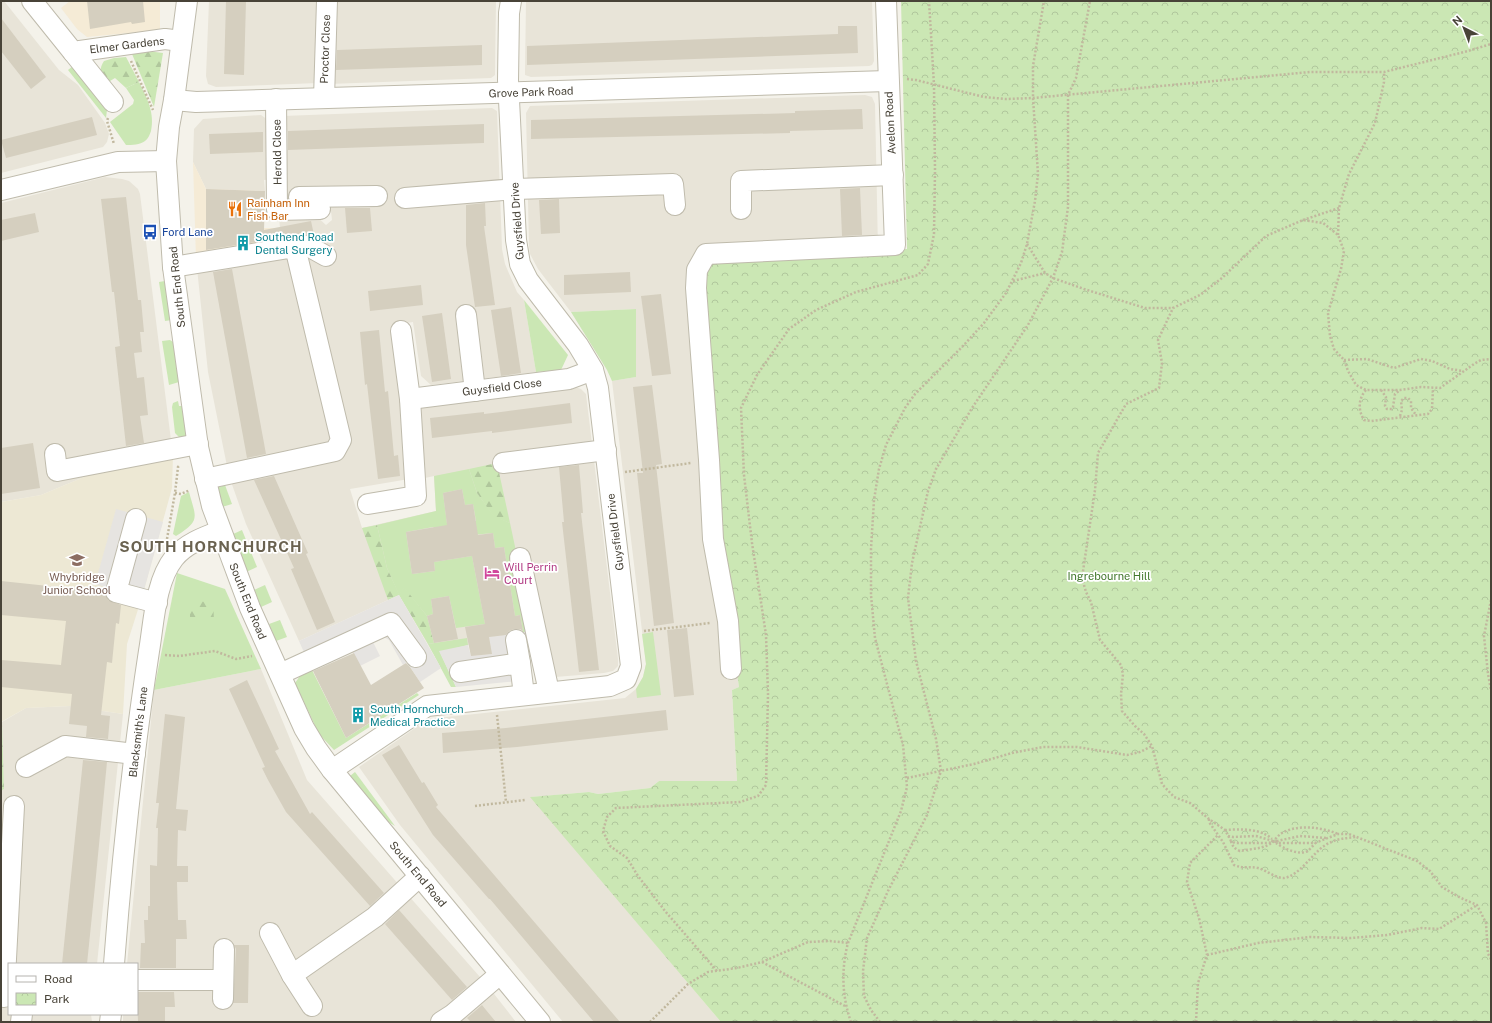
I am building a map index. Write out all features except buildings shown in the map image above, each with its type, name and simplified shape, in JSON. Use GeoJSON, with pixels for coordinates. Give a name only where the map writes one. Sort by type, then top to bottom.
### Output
{"type":"FeatureCollection","features":[{"type":"Feature","properties":{"kind":"street","name":"Elmer Gardens"},"geometry":{"type":"LineString","coordinates":[[32,1],[113,102]]}},
{"type":"Feature","properties":{"kind":"street","name":"South End Road"},"geometry":{"type":"LineString","coordinates":[[187,1],[169,127],[166,161],[173,267],[198,444],[199,484],[212,506],[220,531],[250,608],[304,728],[316,748],[332,770],[540,1022]]}},
{"type":"Feature","properties":{"kind":"street","name":"Proctor Close"},"geometry":{"type":"LineString","coordinates":[[324,98],[327,1]]}},
{"type":"Feature","properties":{"kind":"street","name":"Guysfield Drive"},"geometry":{"type":"LineString","coordinates":[[332,770],[427,706],[610,686],[626,679],[631,666],[598,388],[593,370],[578,345],[528,280],[520,264],[516,240],[515,189],[509,93],[509,13],[511,1]]}},
{"type":"Feature","properties":{"kind":"street","name":"Avelon Road"},"geometry":{"type":"LineString","coordinates":[[709,460],[696,288],[697,270],[706,254],[894,245],[893,175],[896,79],[886,1]]}},
{"type":"Feature","properties":{"kind":"street","name":"Elmer Gardens"},"geometry":{"type":"LineString","coordinates":[[73,52],[165,39],[181,41]]}},
{"type":"Feature","properties":{"kind":"street","name":"Grove Park Road"},"geometry":{"type":"LineString","coordinates":[[174,100],[196,102],[509,93],[896,79]]}},
{"type":"Feature","properties":{"kind":"street","name":"Herold Close"},"geometry":{"type":"LineString","coordinates":[[276,99],[277,210],[320,209]]}},
{"type":"Feature","properties":{"kind":"street"},"geometry":{"type":"LineString","coordinates":[[1,190],[118,162],[166,161]]}},
{"type":"Feature","properties":{"kind":"street"},"geometry":{"type":"LineString","coordinates":[[741,209],[741,181],[893,175]]}},
{"type":"Feature","properties":{"kind":"street"},"geometry":{"type":"LineString","coordinates":[[405,198],[515,189],[673,184],[675,205]]}},
{"type":"Feature","properties":{"kind":"street"},"geometry":{"type":"LineString","coordinates":[[277,197],[377,196]]}},
{"type":"Feature","properties":{"kind":"street"},"geometry":{"type":"LineString","coordinates":[[173,267],[308,246],[326,256]]}},
{"type":"Feature","properties":{"kind":"street"},"geometry":{"type":"LineString","coordinates":[[199,484],[335,451],[341,440],[295,247]]}},
{"type":"Feature","properties":{"kind":"street"},"geometry":{"type":"LineString","coordinates":[[466,315],[475,391]]}},
{"type":"Feature","properties":{"kind":"street"},"geometry":{"type":"LineString","coordinates":[[368,504],[416,496],[410,399],[401,331]]}},
{"type":"Feature","properties":{"kind":"street","name":"Guysfield Close"},"geometry":{"type":"LineString","coordinates":[[410,399],[569,379],[593,370]]}},
{"type":"Feature","properties":{"kind":"street"},"geometry":{"type":"LineString","coordinates":[[54,454],[57,471],[198,444]]}},
{"type":"Feature","properties":{"kind":"street"},"geometry":{"type":"LineString","coordinates":[[504,464],[606,450]]}},
{"type":"Feature","properties":{"kind":"street"},"geometry":{"type":"LineString","coordinates":[[709,460],[713,539],[728,621],[731,669]]}},
{"type":"Feature","properties":{"kind":"street"},"geometry":{"type":"LineString","coordinates":[[136,519],[116,592],[157,603]]}},
{"type":"Feature","properties":{"kind":"street","name":"Blacksmith's Lane"},"geometry":{"type":"LineString","coordinates":[[114,963],[121,877],[135,754],[149,653],[163,577],[174,558],[186,547],[220,531]]}},
{"type":"Feature","properties":{"kind":"street"},"geometry":{"type":"LineString","coordinates":[[520,558],[549,692]]}},
{"type":"Feature","properties":{"kind":"street"},"geometry":{"type":"LineString","coordinates":[[280,674],[391,623],[416,657]]}},
{"type":"Feature","properties":{"kind":"street"},"geometry":{"type":"LineString","coordinates":[[516,640],[524,695]]}},
{"type":"Feature","properties":{"kind":"street"},"geometry":{"type":"LineString","coordinates":[[460,672],[520,662]]}},
{"type":"Feature","properties":{"kind":"street"},"geometry":{"type":"LineString","coordinates":[[26,767],[65,746],[135,754]]}},
{"type":"Feature","properties":{"kind":"street"},"geometry":{"type":"LineString","coordinates":[[5,997],[5,872],[14,806]]}},
{"type":"Feature","properties":{"kind":"street"},"geometry":{"type":"LineString","coordinates":[[292,975],[375,917],[420,876]]}},
{"type":"Feature","properties":{"kind":"street"},"geometry":{"type":"LineString","coordinates":[[270,934],[292,975],[312,1006]]}},
{"type":"Feature","properties":{"kind":"street"},"geometry":{"type":"LineString","coordinates":[[138,980],[223,990],[224,949]]}},
{"type":"Feature","properties":{"kind":"street"},"geometry":{"type":"LineString","coordinates":[[441,1022],[452,1015],[500,974]]}},
{"type":"Feature","properties":{"kind":"path"},"geometry":{"type":"LineString","coordinates":[[717,970],[665,911],[638,876],[627,858],[610,846],[603,831],[607,817],[616,808],[740,802],[758,796],[766,785],[768,694],[766,635],[752,543],[744,475],[741,408],[757,375],[789,329],[816,310],[856,292],[918,275],[928,264],[934,234],[934,85],[930,1]]}},
{"type":"Feature","properties":{"kind":"path"},"geometry":{"type":"LineString","coordinates":[[851,1022],[844,995],[843,967],[848,943],[901,811],[907,787],[903,745],[874,638],[871,595],[871,549],[874,500],[886,445],[905,408],[915,394],[962,348],[984,323],[1013,281],[1027,244],[1035,201],[1038,174],[1033,98],[1033,66],[1044,1]]}},
{"type":"Feature","properties":{"kind":"path"},"geometry":{"type":"LineString","coordinates":[[880,1022],[871,1010],[864,996],[863,971],[867,938],[888,891],[927,815],[941,771],[936,739],[916,661],[908,598],[912,563],[928,491],[936,469],[972,408],[1028,325],[1053,278],[1062,252],[1068,207],[1068,95],[1076,78],[1090,1]]}},
{"type":"Feature","properties":{"kind":"path"},"geometry":{"type":"LineString","coordinates":[[123,44],[155,114]]}},
{"type":"Feature","properties":{"kind":"path"},"geometry":{"type":"LineString","coordinates":[[896,79],[916,80],[984,97],[1006,99],[1033,98],[1310,72],[1384,72],[1491,44]]}},
{"type":"Feature","properties":{"kind":"path"},"geometry":{"type":"LineString","coordinates":[[1384,72],[1384,82],[1375,123],[1349,174],[1339,208],[1338,236],[1344,251],[1341,269],[1328,313],[1330,336],[1334,349],[1344,360],[1356,385],[1366,390],[1400,390],[1420,387],[1433,389],[1440,388],[1481,360],[1491,359]]}},
{"type":"Feature","properties":{"kind":"path"},"geometry":{"type":"LineString","coordinates":[[113,102],[108,121],[118,162]]}},
{"type":"Feature","properties":{"kind":"path"},"geometry":{"type":"LineString","coordinates":[[1027,244],[1045,273],[1053,278],[1145,308],[1173,308],[1200,295],[1222,278],[1266,236],[1303,220],[1339,208]]}},
{"type":"Feature","properties":{"kind":"path"},"geometry":{"type":"LineString","coordinates":[[1303,220],[1323,223],[1338,236]]}},
{"type":"Feature","properties":{"kind":"path"},"geometry":{"type":"LineString","coordinates":[[1013,281],[1031,278],[1045,273]]}},
{"type":"Feature","properties":{"kind":"path"},"geometry":{"type":"LineString","coordinates":[[1173,308],[1158,340],[1162,363],[1159,388],[1126,404],[1098,453],[1095,490],[1082,578],[1091,602],[1100,640],[1121,665],[1123,674],[1121,694],[1122,711],[1144,734],[1152,746],[1162,784],[1174,797],[1190,803],[1225,830],[1232,845],[1236,849],[1240,850],[1269,845],[1276,837],[1292,828],[1300,827],[1331,831],[1338,834]]}},
{"type":"Feature","properties":{"kind":"path"},"geometry":{"type":"LineString","coordinates":[[1344,360],[1367,359],[1394,368],[1421,359],[1432,361],[1450,369],[1464,371]]}},
{"type":"Feature","properties":{"kind":"path"},"geometry":{"type":"LineString","coordinates":[[1366,390],[1362,394],[1360,400],[1359,412],[1364,420],[1371,421],[1400,416],[1428,414],[1432,410],[1433,389]]}},
{"type":"Feature","properties":{"kind":"path"},"geometry":{"type":"LineString","coordinates":[[1381,390],[1386,397],[1385,406],[1392,409],[1394,407],[1395,394],[1400,390]]}},
{"type":"Feature","properties":{"kind":"path"},"geometry":{"type":"LineString","coordinates":[[1400,416],[1402,410],[1401,401],[1404,398],[1408,398],[1411,401],[1411,408],[1416,415]]}},
{"type":"Feature","properties":{"kind":"path"},"geometry":{"type":"LineString","coordinates":[[608,474],[709,460]]}},
{"type":"Feature","properties":{"kind":"path"},"geometry":{"type":"LineString","coordinates":[[168,545],[166,539],[175,493],[176,475]]}},
{"type":"Feature","properties":{"kind":"path"},"geometry":{"type":"LineString","coordinates":[[175,493],[181,494],[199,484]]}},
{"type":"Feature","properties":{"kind":"path"},"geometry":{"type":"LineString","coordinates":[[1491,600],[1484,636],[1491,690]]}},
{"type":"Feature","properties":{"kind":"path"},"geometry":{"type":"LineString","coordinates":[[628,633],[728,621]]}},
{"type":"Feature","properties":{"kind":"path"},"geometry":{"type":"LineString","coordinates":[[149,653],[179,656],[215,651],[236,659],[270,653]]}},
{"type":"Feature","properties":{"kind":"path"},"geometry":{"type":"LineString","coordinates":[[495,698],[506,802]]}},
{"type":"Feature","properties":{"kind":"path"},"geometry":{"type":"LineString","coordinates":[[907,778],[1042,746],[1078,747],[1126,755],[1140,752],[1152,746]]}},
{"type":"Feature","properties":{"kind":"path"},"geometry":{"type":"LineString","coordinates":[[475,806],[525,800]]}},
{"type":"Feature","properties":{"kind":"path"},"geometry":{"type":"LineString","coordinates":[[1209,819],[1209,822],[1218,835],[1234,865],[1246,868],[1255,868],[1284,878],[1300,869],[1315,852],[1330,842],[1356,837]]}},
{"type":"Feature","properties":{"kind":"path"},"geometry":{"type":"LineString","coordinates":[[1225,830],[1242,829],[1261,833],[1267,835],[1281,846],[1303,852],[1309,850],[1314,843]]}},
{"type":"Feature","properties":{"kind":"path"},"geometry":{"type":"LineString","coordinates":[[1228,836],[1256,836],[1280,843],[1314,843],[1338,834],[1349,834],[1416,861],[1430,872],[1442,887],[1477,905],[1486,923],[1488,954],[1491,959]]}},
{"type":"Feature","properties":{"kind":"path"},"geometry":{"type":"LineString","coordinates":[[1196,1022],[1198,983],[1207,955],[1199,918],[1187,882],[1190,863],[1218,835]]}},
{"type":"Feature","properties":{"kind":"path"},"geometry":{"type":"LineString","coordinates":[[1231,841],[1235,844],[1268,843],[1300,836],[1326,838]]}},
{"type":"Feature","properties":{"kind":"path"},"geometry":{"type":"LineString","coordinates":[[1207,955],[1258,944],[1310,937],[1351,938],[1387,935],[1422,928],[1439,929],[1477,905]]}},
{"type":"Feature","properties":{"kind":"path"},"geometry":{"type":"LineString","coordinates":[[650,1022],[688,984],[708,972],[737,968],[762,962],[808,942],[830,941],[848,943]]}},
{"type":"Feature","properties":{"kind":"path"},"geometry":{"type":"LineString","coordinates":[[762,962],[847,1007]]}},
{"type":"Feature","properties":{"kind":"shaded area"},"geometry":{"type":"Polygon","coordinates":[[[1,1],[4,1],[59,70],[78,85],[105,123],[109,134],[107,142],[103,147],[1,173],[1,1]]]}},
{"type":"Feature","properties":{"kind":"shaded area"},"geometry":{"type":"Polygon","coordinates":[[[70,1],[160,1],[160,30],[87,37],[77,29],[61,8],[70,1]]]}},
{"type":"Feature","properties":{"kind":"shaded area"},"geometry":{"type":"Polygon","coordinates":[[[209,1],[321,1],[318,83],[216,87],[208,84],[206,76],[209,1]]]}},
{"type":"Feature","properties":{"kind":"shaded area"},"geometry":{"type":"Polygon","coordinates":[[[331,1],[496,1],[495,75],[491,78],[329,84],[331,1]]]}},
{"type":"Feature","properties":{"kind":"shaded area"},"geometry":{"type":"Polygon","coordinates":[[[526,1],[872,1],[874,61],[872,65],[869,66],[531,77],[525,75],[526,1]]]}},
{"type":"Feature","properties":{"kind":"shaded area"},"geometry":{"type":"Polygon","coordinates":[[[865,95],[872,97],[875,104],[878,250],[723,578],[739,687],[732,690],[737,781],[659,781],[650,788],[598,794],[589,792],[531,797],[721,1022],[563,1022],[400,825],[359,767],[428,719],[625,698],[636,689],[643,677],[646,664],[612,381],[636,377],[636,309],[571,312],[538,269],[530,254],[529,246],[526,113],[530,106],[865,95]]]}},
{"type":"Feature","properties":{"kind":"shaded area"},"geometry":{"type":"Polygon","coordinates":[[[492,108],[497,111],[502,249],[505,264],[517,292],[524,300],[536,372],[431,385],[421,376],[413,322],[392,325],[409,479],[350,489],[362,528],[436,511],[434,476],[425,478],[417,413],[424,406],[575,387],[581,389],[586,394],[618,659],[618,666],[613,671],[604,673],[543,678],[532,631],[523,632],[492,654],[471,656],[469,645],[433,653],[399,595],[299,641],[246,524],[229,476],[208,372],[196,259],[280,228],[279,218],[315,215],[326,225],[332,220],[330,202],[285,203],[283,116],[492,108]]]}},
{"type":"Feature","properties":{"kind":"shaded area"},"geometry":{"type":"Polygon","coordinates":[[[261,115],[268,120],[271,179],[264,180],[265,191],[206,189],[193,162],[194,129],[203,119],[261,115]]]}},
{"type":"Feature","properties":{"kind":"shaded area"},"geometry":{"type":"Polygon","coordinates":[[[193,162],[206,189],[265,191],[264,228],[280,228],[281,245],[196,259],[193,162]]]}},
{"type":"Feature","properties":{"kind":"shaded area"},"geometry":{"type":"Polygon","coordinates":[[[105,177],[129,181],[138,189],[140,194],[173,456],[96,472],[41,495],[1,502],[1,203],[105,177]]]}},
{"type":"Feature","properties":{"kind":"shaded area","name":"Whybridge Junior School"},"geometry":{"type":"Polygon","coordinates":[[[173,456],[172,488],[142,597],[127,644],[123,714],[70,706],[26,708],[1,722],[1,502],[41,495],[96,472],[173,456]]]}},
{"type":"Feature","properties":{"kind":"shaded area"},"geometry":{"type":"Polygon","coordinates":[[[116,509],[163,522],[142,597],[95,584],[116,509]]]}},
{"type":"Feature","properties":{"kind":"shaded area"},"geometry":{"type":"Polygon","coordinates":[[[399,595],[441,668],[420,682],[407,662],[403,665],[389,640],[382,636],[372,640],[380,656],[360,666],[351,649],[310,666],[299,641],[399,595]]]}},
{"type":"Feature","properties":{"kind":"shaded area"},"geometry":{"type":"Polygon","coordinates":[[[533,631],[538,655],[525,656],[529,680],[456,687],[439,651],[468,645],[471,656],[492,654],[489,637],[533,631]]]}},
{"type":"Feature","properties":{"kind":"shaded area"},"geometry":{"type":"Polygon","coordinates":[[[261,669],[307,780],[487,985],[516,1022],[123,1022],[123,1015],[138,1015],[138,963],[127,963],[154,690],[261,669]]]}},
{"type":"Feature","properties":{"kind":"shaded area"},"geometry":{"type":"Polygon","coordinates":[[[70,706],[123,714],[97,963],[8,963],[1,977],[1,791],[4,789],[2,722],[26,708],[70,706]]]}},
{"type":"Feature","properties":{"kind":"shaded area"},"geometry":{"type":"Polygon","coordinates":[[[1,1007],[8,1007],[8,1015],[91,1015],[92,1022],[1,1022],[1,1007]]]}},
{"type":"Feature","properties":{"kind":"green space","name":"Ingrebourne Hill"},"geometry":{"type":"Polygon","coordinates":[[[901,1],[1491,1],[1491,1022],[721,1022],[530,797],[589,792],[598,794],[650,788],[659,781],[737,781],[732,690],[739,687],[723,578],[700,271],[712,257],[907,249],[901,1]]]}},
{"type":"Feature","properties":{"kind":"green space"},"geometry":{"type":"Polygon","coordinates":[[[147,51],[163,53],[154,107],[132,54],[147,51]]]}},
{"type":"Feature","properties":{"kind":"green space"},"geometry":{"type":"Polygon","coordinates":[[[126,57],[139,82],[126,88],[115,78],[110,81],[105,80],[101,71],[101,66],[104,61],[126,57]]]}},
{"type":"Feature","properties":{"kind":"green space"},"geometry":{"type":"Polygon","coordinates":[[[73,66],[107,110],[106,118],[68,70],[73,66]]]}},
{"type":"Feature","properties":{"kind":"green space"},"geometry":{"type":"Polygon","coordinates":[[[139,82],[151,112],[151,131],[147,139],[143,142],[126,145],[110,122],[133,104],[134,100],[126,88],[139,82]]]}},
{"type":"Feature","properties":{"kind":"green space"},"geometry":{"type":"Polygon","coordinates":[[[165,281],[172,320],[165,321],[159,282],[165,281]]]}},
{"type":"Feature","properties":{"kind":"green space"},"geometry":{"type":"Polygon","coordinates":[[[524,300],[568,355],[561,370],[536,372],[524,300]]]}},
{"type":"Feature","properties":{"kind":"green space"},"geometry":{"type":"Polygon","coordinates":[[[636,309],[636,377],[612,381],[607,370],[571,312],[636,309]]]}},
{"type":"Feature","properties":{"kind":"green space"},"geometry":{"type":"Polygon","coordinates":[[[170,340],[173,342],[179,382],[169,385],[162,341],[170,340]]]}},
{"type":"Feature","properties":{"kind":"green space"},"geometry":{"type":"Polygon","coordinates":[[[178,401],[179,406],[182,406],[187,439],[181,439],[175,433],[172,407],[173,403],[178,401]]]}},
{"type":"Feature","properties":{"kind":"green space"},"geometry":{"type":"Polygon","coordinates":[[[497,463],[510,523],[494,517],[477,493],[469,469],[497,463]]]}},
{"type":"Feature","properties":{"kind":"green space"},"geometry":{"type":"Polygon","coordinates":[[[469,469],[477,493],[494,516],[510,523],[533,631],[523,632],[520,615],[515,616],[504,547],[495,548],[493,533],[472,535],[468,523],[476,521],[473,504],[465,505],[462,489],[443,493],[449,539],[433,527],[406,532],[412,574],[435,571],[434,562],[472,556],[485,624],[456,628],[449,596],[431,599],[433,614],[427,616],[404,588],[399,595],[387,568],[377,525],[436,511],[434,476],[469,469]]]}},
{"type":"Feature","properties":{"kind":"green space"},"geometry":{"type":"Polygon","coordinates":[[[225,485],[232,504],[222,507],[216,488],[225,485]]]}},
{"type":"Feature","properties":{"kind":"green space"},"geometry":{"type":"Polygon","coordinates":[[[189,492],[195,513],[193,522],[184,531],[176,536],[173,534],[181,496],[189,492]]]}},
{"type":"Feature","properties":{"kind":"green space"},"geometry":{"type":"Polygon","coordinates":[[[377,525],[387,568],[399,594],[404,587],[427,616],[434,643],[428,644],[399,595],[388,600],[362,528],[377,525]]]}},
{"type":"Feature","properties":{"kind":"green space"},"geometry":{"type":"Polygon","coordinates":[[[242,530],[257,567],[246,572],[231,535],[242,530]]]}},
{"type":"Feature","properties":{"kind":"green space"},"geometry":{"type":"Polygon","coordinates":[[[177,573],[225,589],[261,669],[154,690],[177,573]]]}},
{"type":"Feature","properties":{"kind":"green space"},"geometry":{"type":"Polygon","coordinates":[[[265,585],[272,602],[261,607],[254,590],[265,585]]]}},
{"type":"Feature","properties":{"kind":"green space"},"geometry":{"type":"Polygon","coordinates":[[[190,601],[213,602],[214,620],[190,619],[190,601]]]}},
{"type":"Feature","properties":{"kind":"green space"},"geometry":{"type":"Polygon","coordinates":[[[280,620],[287,637],[276,641],[269,624],[280,620]]]}},
{"type":"Feature","properties":{"kind":"green space"},"geometry":{"type":"Polygon","coordinates":[[[653,632],[661,695],[637,698],[636,689],[643,677],[646,664],[642,634],[653,632]]]}},
{"type":"Feature","properties":{"kind":"green space"},"geometry":{"type":"Polygon","coordinates":[[[467,638],[468,645],[440,652],[456,687],[451,687],[428,644],[467,638]]]}},
{"type":"Feature","properties":{"kind":"green space"},"geometry":{"type":"Polygon","coordinates":[[[307,666],[310,666],[346,738],[417,693],[419,695],[334,750],[319,734],[295,683],[307,666]]]}},
{"type":"Feature","properties":{"kind":"green space"},"geometry":{"type":"Polygon","coordinates":[[[1,722],[4,789],[1,791],[1,722]]]}},
{"type":"Feature","properties":{"kind":"green space"},"geometry":{"type":"Polygon","coordinates":[[[355,772],[395,826],[382,818],[350,776],[355,772]]]}},
{"type":"Feature","properties":{"kind":"place","name":"Rainham Inn Fish Bar"},"geometry":{"type":"Point","coordinates":[235,209]}},
{"type":"Feature","properties":{"kind":"place","name":"Ford Lane"},"geometry":{"type":"Point","coordinates":[150,232]}},
{"type":"Feature","properties":{"kind":"place","name":"Southend Road Dental Surgery"},"geometry":{"type":"Point","coordinates":[243,243]}},
{"type":"Feature","properties":{"kind":"place","name":"Whybridge Junior School"},"geometry":{"type":"Point","coordinates":[77,560]}},
{"type":"Feature","properties":{"kind":"place","name":"Will Perrin Court"},"geometry":{"type":"Point","coordinates":[492,573]}},
{"type":"Feature","properties":{"kind":"place","name":"South Hornchurch Medical Practice"},"geometry":{"type":"Point","coordinates":[358,715]}},
{"type":"Feature","properties":{"kind":"district","name":"SOUTH HORNCHURCH"},"geometry":{"type":"Point","coordinates":[211,546]}}]}
